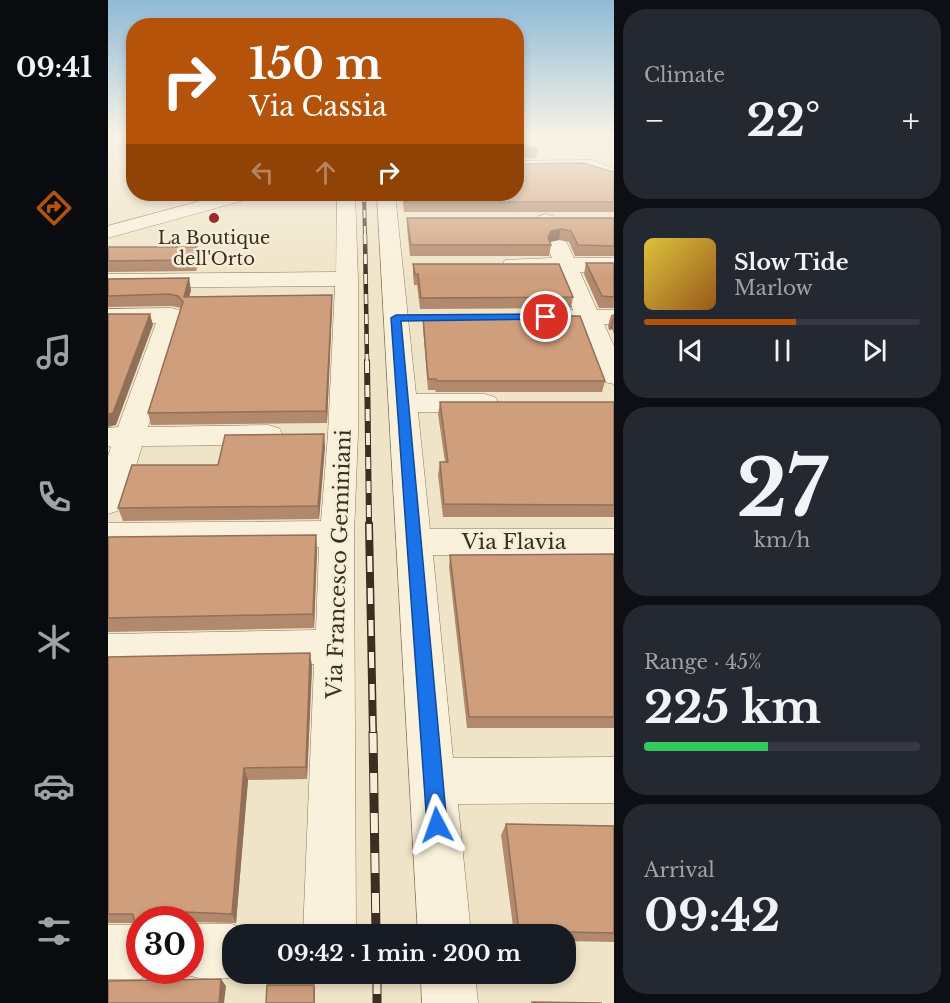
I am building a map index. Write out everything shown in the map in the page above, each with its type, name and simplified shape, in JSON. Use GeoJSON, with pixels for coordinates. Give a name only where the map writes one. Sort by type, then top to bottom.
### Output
{"type":"FeatureCollection","features":[{"type":"Feature","properties":{"kind":"street"},"geometry":{"type":"LineString","coordinates":[[108,232],[220,201]]}},
{"type":"Feature","properties":{"kind":"street","name":"Via Francesco Geminiani"},"geometry":{"type":"LineString","coordinates":[[328,924],[337,534],[319,434],[347,279],[346,201]]}},
{"type":"Feature","properties":{"kind":"street"},"geometry":{"type":"LineString","coordinates":[[396,211],[407,318],[403,403],[444,924]]}},
{"type":"Feature","properties":{"kind":"street"},"geometry":{"type":"LineString","coordinates":[[546,220],[614,376]]}},
{"type":"Feature","properties":{"kind":"street"},"geometry":{"type":"LineString","coordinates":[[496,265],[614,265]]}},
{"type":"Feature","properties":{"kind":"street"},"geometry":{"type":"LineString","coordinates":[[108,281],[347,279]]}},
{"type":"Feature","properties":{"kind":"street"},"geometry":{"type":"LineString","coordinates":[[108,316],[171,315],[119,437],[108,502]]}},
{"type":"Feature","properties":{"kind":"street"},"geometry":{"type":"LineString","coordinates":[[509,317],[614,317]]}},
{"type":"Feature","properties":{"kind":"street"},"geometry":{"type":"LineString","coordinates":[[403,403],[508,403]]}},
{"type":"Feature","properties":{"kind":"street"},"geometry":{"type":"LineString","coordinates":[[119,437],[319,434]]}},
{"type":"Feature","properties":{"kind":"street"},"geometry":{"type":"LineString","coordinates":[[108,536],[337,534]]}},
{"type":"Feature","properties":{"kind":"street","name":"Via Flavia"},"geometry":{"type":"LineString","coordinates":[[415,542],[614,542]]}},
{"type":"Feature","properties":{"kind":"street"},"geometry":{"type":"LineString","coordinates":[[108,651],[336,647]]}},
{"type":"Feature","properties":{"kind":"street"},"geometry":{"type":"LineString","coordinates":[[434,781],[614,780]]}},
{"type":"Feature","properties":{"kind":"street"},"geometry":{"type":"LineString","coordinates":[[108,952],[126,951]]}},
{"type":"Feature","properties":{"kind":"street"},"geometry":{"type":"LineString","coordinates":[[204,951],[222,951]]}},
{"type":"Feature","properties":{"kind":"street"},"geometry":{"type":"LineString","coordinates":[[449,984],[450,1003]]}},
{"type":"Feature","properties":{"kind":"building"},"geometry":{"type":"Polygon","coordinates":[[[524,183],[614,183],[614,202],[405,202],[524,201],[524,183]]]}},
{"type":"Feature","properties":{"kind":"building"},"geometry":{"type":"Polygon","coordinates":[[[407,218],[614,218],[614,246],[578,245],[571,231],[561,229],[551,231],[548,238],[551,245],[411,245],[407,218]]]}},
{"type":"Feature","properties":{"kind":"building"},"geometry":{"type":"Polygon","coordinates":[[[108,247],[197,247],[194,260],[108,261],[108,247]]]}},
{"type":"Feature","properties":{"kind":"building"},"geometry":{"type":"Polygon","coordinates":[[[586,263],[614,263],[614,297],[602,296],[586,263]]]}},
{"type":"Feature","properties":{"kind":"building"},"geometry":{"type":"Polygon","coordinates":[[[413,264],[559,264],[573,297],[421,298],[418,274],[415,274],[413,264]]]}},
{"type":"Feature","properties":{"kind":"building"},"geometry":{"type":"Polygon","coordinates":[[[189,278],[184,297],[332,295],[326,411],[148,413],[183,302],[178,296],[169,294],[108,296],[108,279],[189,278]]]}},
{"type":"Feature","properties":{"kind":"building"},"geometry":{"type":"Polygon","coordinates":[[[108,314],[150,314],[113,413],[108,414],[108,314]]]}},
{"type":"Feature","properties":{"kind":"building"},"geometry":{"type":"Polygon","coordinates":[[[580,316],[605,381],[437,381],[428,379],[423,317],[580,316]]]}},
{"type":"Feature","properties":{"kind":"building"},"geometry":{"type":"Polygon","coordinates":[[[440,402],[614,402],[614,505],[444,504],[440,462],[448,462],[440,402]]]}},
{"type":"Feature","properties":{"kind":"building"},"geometry":{"type":"Polygon","coordinates":[[[324,434],[318,506],[118,508],[132,465],[218,465],[225,435],[324,434]]]}},
{"type":"Feature","properties":{"kind":"building"},"geometry":{"type":"Polygon","coordinates":[[[316,535],[313,614],[108,618],[108,537],[316,535]]]}},
{"type":"Feature","properties":{"kind":"building"},"geometry":{"type":"Polygon","coordinates":[[[614,554],[614,717],[469,717],[450,555],[614,554]]]}},
{"type":"Feature","properties":{"kind":"building"},"geometry":{"type":"Polygon","coordinates":[[[310,653],[306,767],[244,768],[232,914],[204,913],[204,906],[126,906],[126,914],[108,914],[108,657],[310,653]]]}},
{"type":"Feature","properties":{"kind":"building"},"geometry":{"type":"Polygon","coordinates":[[[506,824],[614,826],[614,933],[576,932],[576,924],[518,924],[506,824]]]}},
{"type":"Feature","properties":{"kind":"building"},"geometry":{"type":"Polygon","coordinates":[[[204,979],[221,979],[219,1003],[108,1003],[108,981],[126,981],[126,984],[204,984],[204,979]]]}},
{"type":"Feature","properties":{"kind":"building"},"geometry":{"type":"Polygon","coordinates":[[[267,985],[314,985],[314,1003],[266,1003],[267,985]]]}},
{"type":"Feature","properties":{"kind":"building"},"geometry":{"type":"Polygon","coordinates":[[[532,1002],[602,1003],[532,1003],[532,1002]]]}},
{"type":"Feature","properties":{"kind":"railway"},"geometry":{"type":"LineString","coordinates":[[364,201],[365,236]]}},
{"type":"Feature","properties":{"kind":"railway"},"geometry":{"type":"LineString","coordinates":[[365,234],[367,362]]}},
{"type":"Feature","properties":{"kind":"railway"},"geometry":{"type":"LineString","coordinates":[[367,361],[369,525]]}},
{"type":"Feature","properties":{"kind":"railway"},"geometry":{"type":"LineString","coordinates":[[369,524],[373,735]]}},
{"type":"Feature","properties":{"kind":"railway"},"geometry":{"type":"LineString","coordinates":[[373,733],[376,924]]}},
{"type":"Feature","properties":{"kind":"railway"},"geometry":{"type":"LineString","coordinates":[[377,984],[377,1003]]}},
{"type":"Feature","properties":{"kind":"place","name":"La Boutique dell'Orto"},"geometry":{"type":"Point","coordinates":[214,218]}},
{"type":"Feature","properties":{"kind":"route"},"geometry":{"type":"LineString","coordinates":[[437,825],[396,318],[546,317]]}}]}
